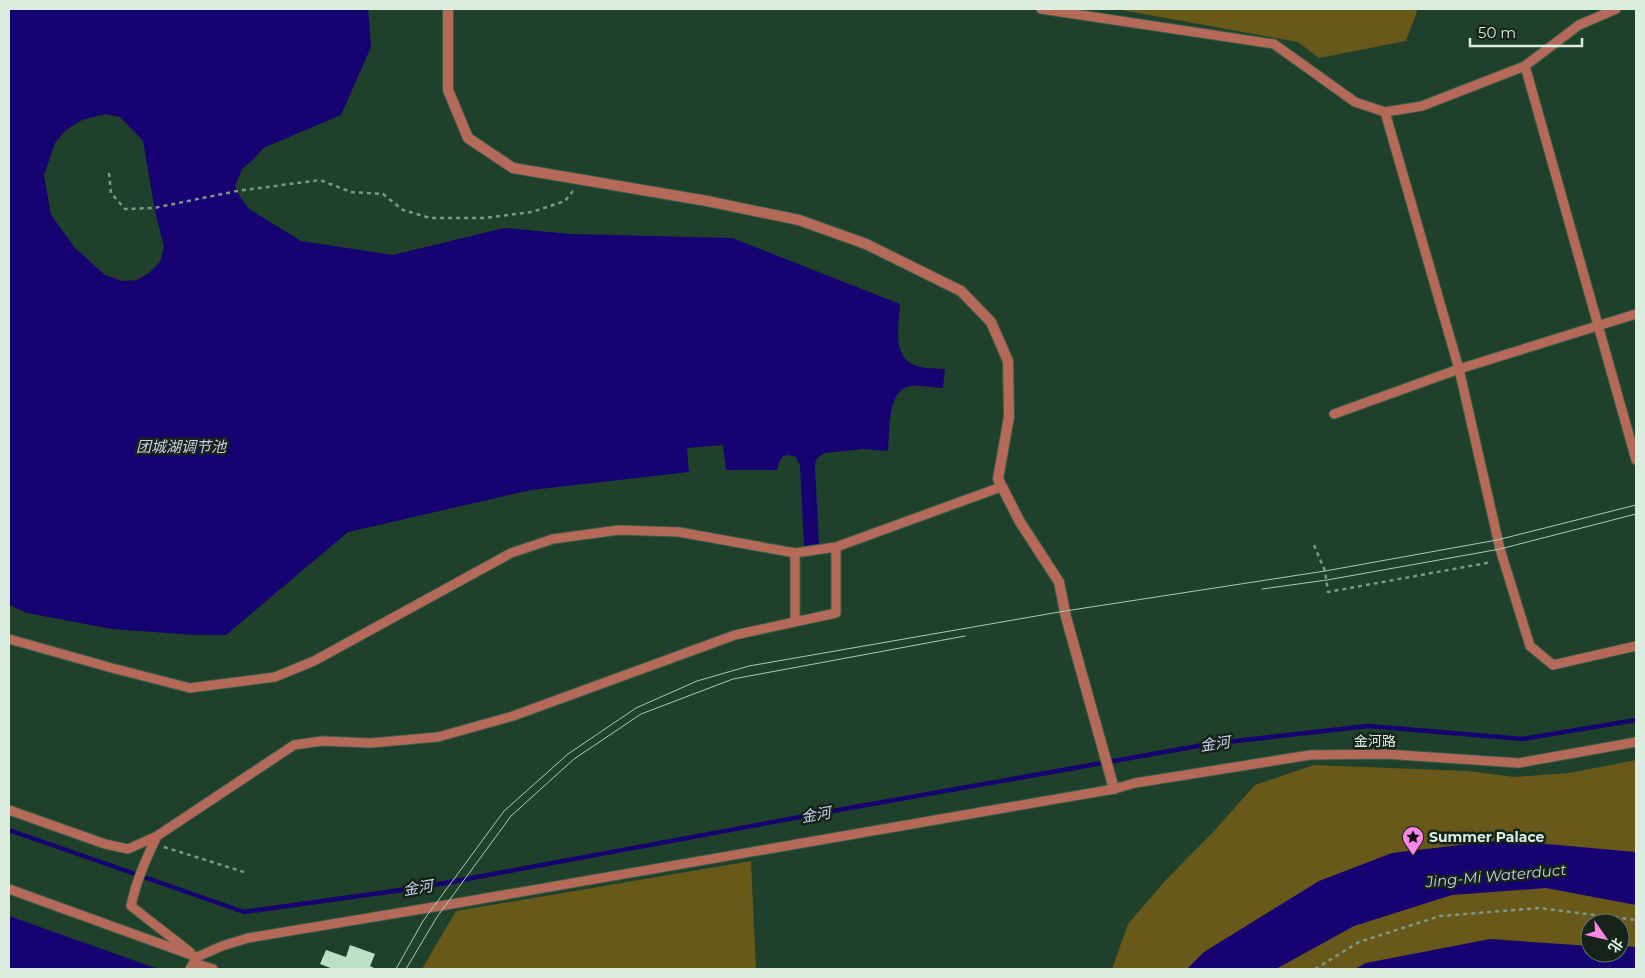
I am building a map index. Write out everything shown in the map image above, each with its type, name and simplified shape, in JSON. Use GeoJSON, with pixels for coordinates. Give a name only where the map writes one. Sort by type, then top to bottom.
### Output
{"type":"FeatureCollection","features":[{"type":"Feature","properties":{"kind":"street"},"geometry":{"type":"LineString","coordinates":[[448,9],[448,90],[468,138],[514,168],[707,201],[799,220],[866,244],[961,291],[991,322],[1008,361],[1009,417],[998,479],[1020,522],[1059,582],[1066,617],[1114,789]]}},
{"type":"Feature","properties":{"kind":"lane"},"geometry":{"type":"LineString","coordinates":[[1041,9],[1274,44],[1355,102],[1385,112],[1422,106],[1525,66],[1579,25],[1616,9]]}},
{"type":"Feature","properties":{"kind":"lane"},"geometry":{"type":"LineString","coordinates":[[1525,66],[1636,460]]}},
{"type":"Feature","properties":{"kind":"lane"},"geometry":{"type":"LineString","coordinates":[[1385,112],[1459,368],[1497,540],[1530,646],[1553,665],[1636,646]]}},
{"type":"Feature","properties":{"kind":"lane"},"geometry":{"type":"LineString","coordinates":[[1334,414],[1459,368],[1636,314]]}},
{"type":"Feature","properties":{"kind":"lane"},"geometry":{"type":"LineString","coordinates":[[9,639],[190,688],[275,677],[314,660],[511,553],[553,539],[618,530],[679,532],[796,553],[836,547],[1001,487]]}},
{"type":"Feature","properties":{"kind":"lane"},"geometry":{"type":"LineString","coordinates":[[9,810],[105,844],[128,849],[155,839],[294,745],[322,741],[371,743],[438,737],[513,716],[735,635],[836,613],[836,547]]}},
{"type":"Feature","properties":{"kind":"lane"},"geometry":{"type":"LineString","coordinates":[[795,621],[796,553]]}},
{"type":"Feature","properties":{"kind":"lane","name":"金河路"},"geometry":{"type":"LineString","coordinates":[[193,963],[222,946],[248,938],[1114,789],[1135,783],[1310,755],[1385,754],[1519,762],[1636,742]]}},
{"type":"Feature","properties":{"kind":"lane"},"geometry":{"type":"LineString","coordinates":[[155,839],[144,861],[134,890],[131,906],[193,963]]}},
{"type":"Feature","properties":{"kind":"lane"},"geometry":{"type":"LineString","coordinates":[[9,889],[193,963],[213,969]]}},
{"type":"Feature","properties":{"kind":"path"},"geometry":{"type":"LineString","coordinates":[[109,173],[111,193],[125,209],[154,208],[237,191],[320,180],[351,192],[383,194],[403,210],[430,218],[484,218],[532,212],[565,201],[581,180]]}},
{"type":"Feature","properties":{"kind":"path"},"geometry":{"type":"LineString","coordinates":[[1314,545],[1324,571],[1328,592],[1503,560]]}},
{"type":"Feature","properties":{"kind":"path"},"geometry":{"type":"LineString","coordinates":[[155,839],[170,850],[244,872]]}},
{"type":"Feature","properties":{"kind":"path"},"geometry":{"type":"LineString","coordinates":[[1316,969],[1359,942],[1440,916],[1539,908],[1636,920]]}},
{"type":"Feature","properties":{"kind":"shaded area"},"geometry":{"type":"Polygon","coordinates":[[[1116,9],[1418,9],[1406,41],[1319,58],[1298,42],[1116,9]]]}},
{"type":"Feature","properties":{"kind":"shaded area","name":"Summer Palace"},"geometry":{"type":"Polygon","coordinates":[[[1636,760],[1636,969],[1112,969],[1128,924],[1165,881],[1214,831],[1255,785],[1314,765],[1467,771],[1515,777],[1569,773],[1636,760]]]}},
{"type":"Feature","properties":{"kind":"shaded area"},"geometry":{"type":"Polygon","coordinates":[[[751,861],[756,969],[422,969],[456,911],[751,861]]]}},
{"type":"Feature","properties":{"kind":"water","name":"团城湖调节池"},"geometry":{"type":"Polygon","coordinates":[[[9,9],[368,9],[371,47],[341,115],[263,148],[242,169],[235,186],[249,209],[301,241],[393,255],[504,228],[570,234],[732,238],[900,304],[898,340],[903,356],[917,366],[945,369],[943,388],[911,386],[903,389],[897,395],[891,413],[888,451],[863,449],[825,453],[817,458],[815,467],[819,545],[804,546],[800,466],[796,457],[783,456],[777,470],[726,470],[723,445],[687,448],[689,472],[531,490],[348,532],[226,635],[195,635],[112,629],[27,613],[9,605],[9,9]],[[105,114],[82,120],[66,130],[55,143],[44,175],[51,215],[75,248],[105,275],[122,281],[137,280],[149,273],[160,262],[164,247],[155,211],[143,141],[120,117],[105,114]]]}},
{"type":"Feature","properties":{"kind":"water","name":"Jing-Mi Waterduct"},"geometry":{"type":"Polygon","coordinates":[[[1503,840],[1636,852],[1636,905],[1546,888],[1452,895],[1354,926],[1276,969],[1187,969],[1204,952],[1319,881],[1392,853],[1503,840]]]}},
{"type":"Feature","properties":{"kind":"water"},"geometry":{"type":"Polygon","coordinates":[[[9,916],[158,969],[9,969],[9,916]]]}},
{"type":"Feature","properties":{"kind":"water"},"geometry":{"type":"Polygon","coordinates":[[[1490,939],[1580,945],[1580,963],[1630,963],[1630,947],[1636,947],[1636,969],[1355,969],[1366,963],[1490,939]]]}},
{"type":"Feature","properties":{"kind":"building"},"geometry":{"type":"Polygon","coordinates":[[[350,945],[375,954],[370,966],[374,969],[333,969],[320,964],[326,950],[346,957],[350,945]]]}},
{"type":"Feature","properties":{"kind":"waterway","name":"金河"},"geometry":{"type":"LineString","coordinates":[[9,830],[244,912],[423,887],[1209,744],[1368,726],[1523,739],[1636,720]]}},
{"type":"Feature","properties":{"kind":"tram line"},"geometry":{"type":"LineString","coordinates":[[396,969],[423,921],[504,811],[568,754],[636,708],[697,681],[749,666],[1065,611],[1325,571],[1497,540],[1636,505]]}},
{"type":"Feature","properties":{"kind":"tram line"},"geometry":{"type":"LineString","coordinates":[[1262,589],[1327,580],[1500,549],[1636,514]]}},
{"type":"Feature","properties":{"kind":"tram line"},"geometry":{"type":"LineString","coordinates":[[406,969],[437,917],[511,816],[574,759],[641,714],[733,679],[965,636]]}},
{"type":"Feature","properties":{"kind":"place","name":"Summer Palace"},"geometry":{"type":"Point","coordinates":[1413,856]}}]}
